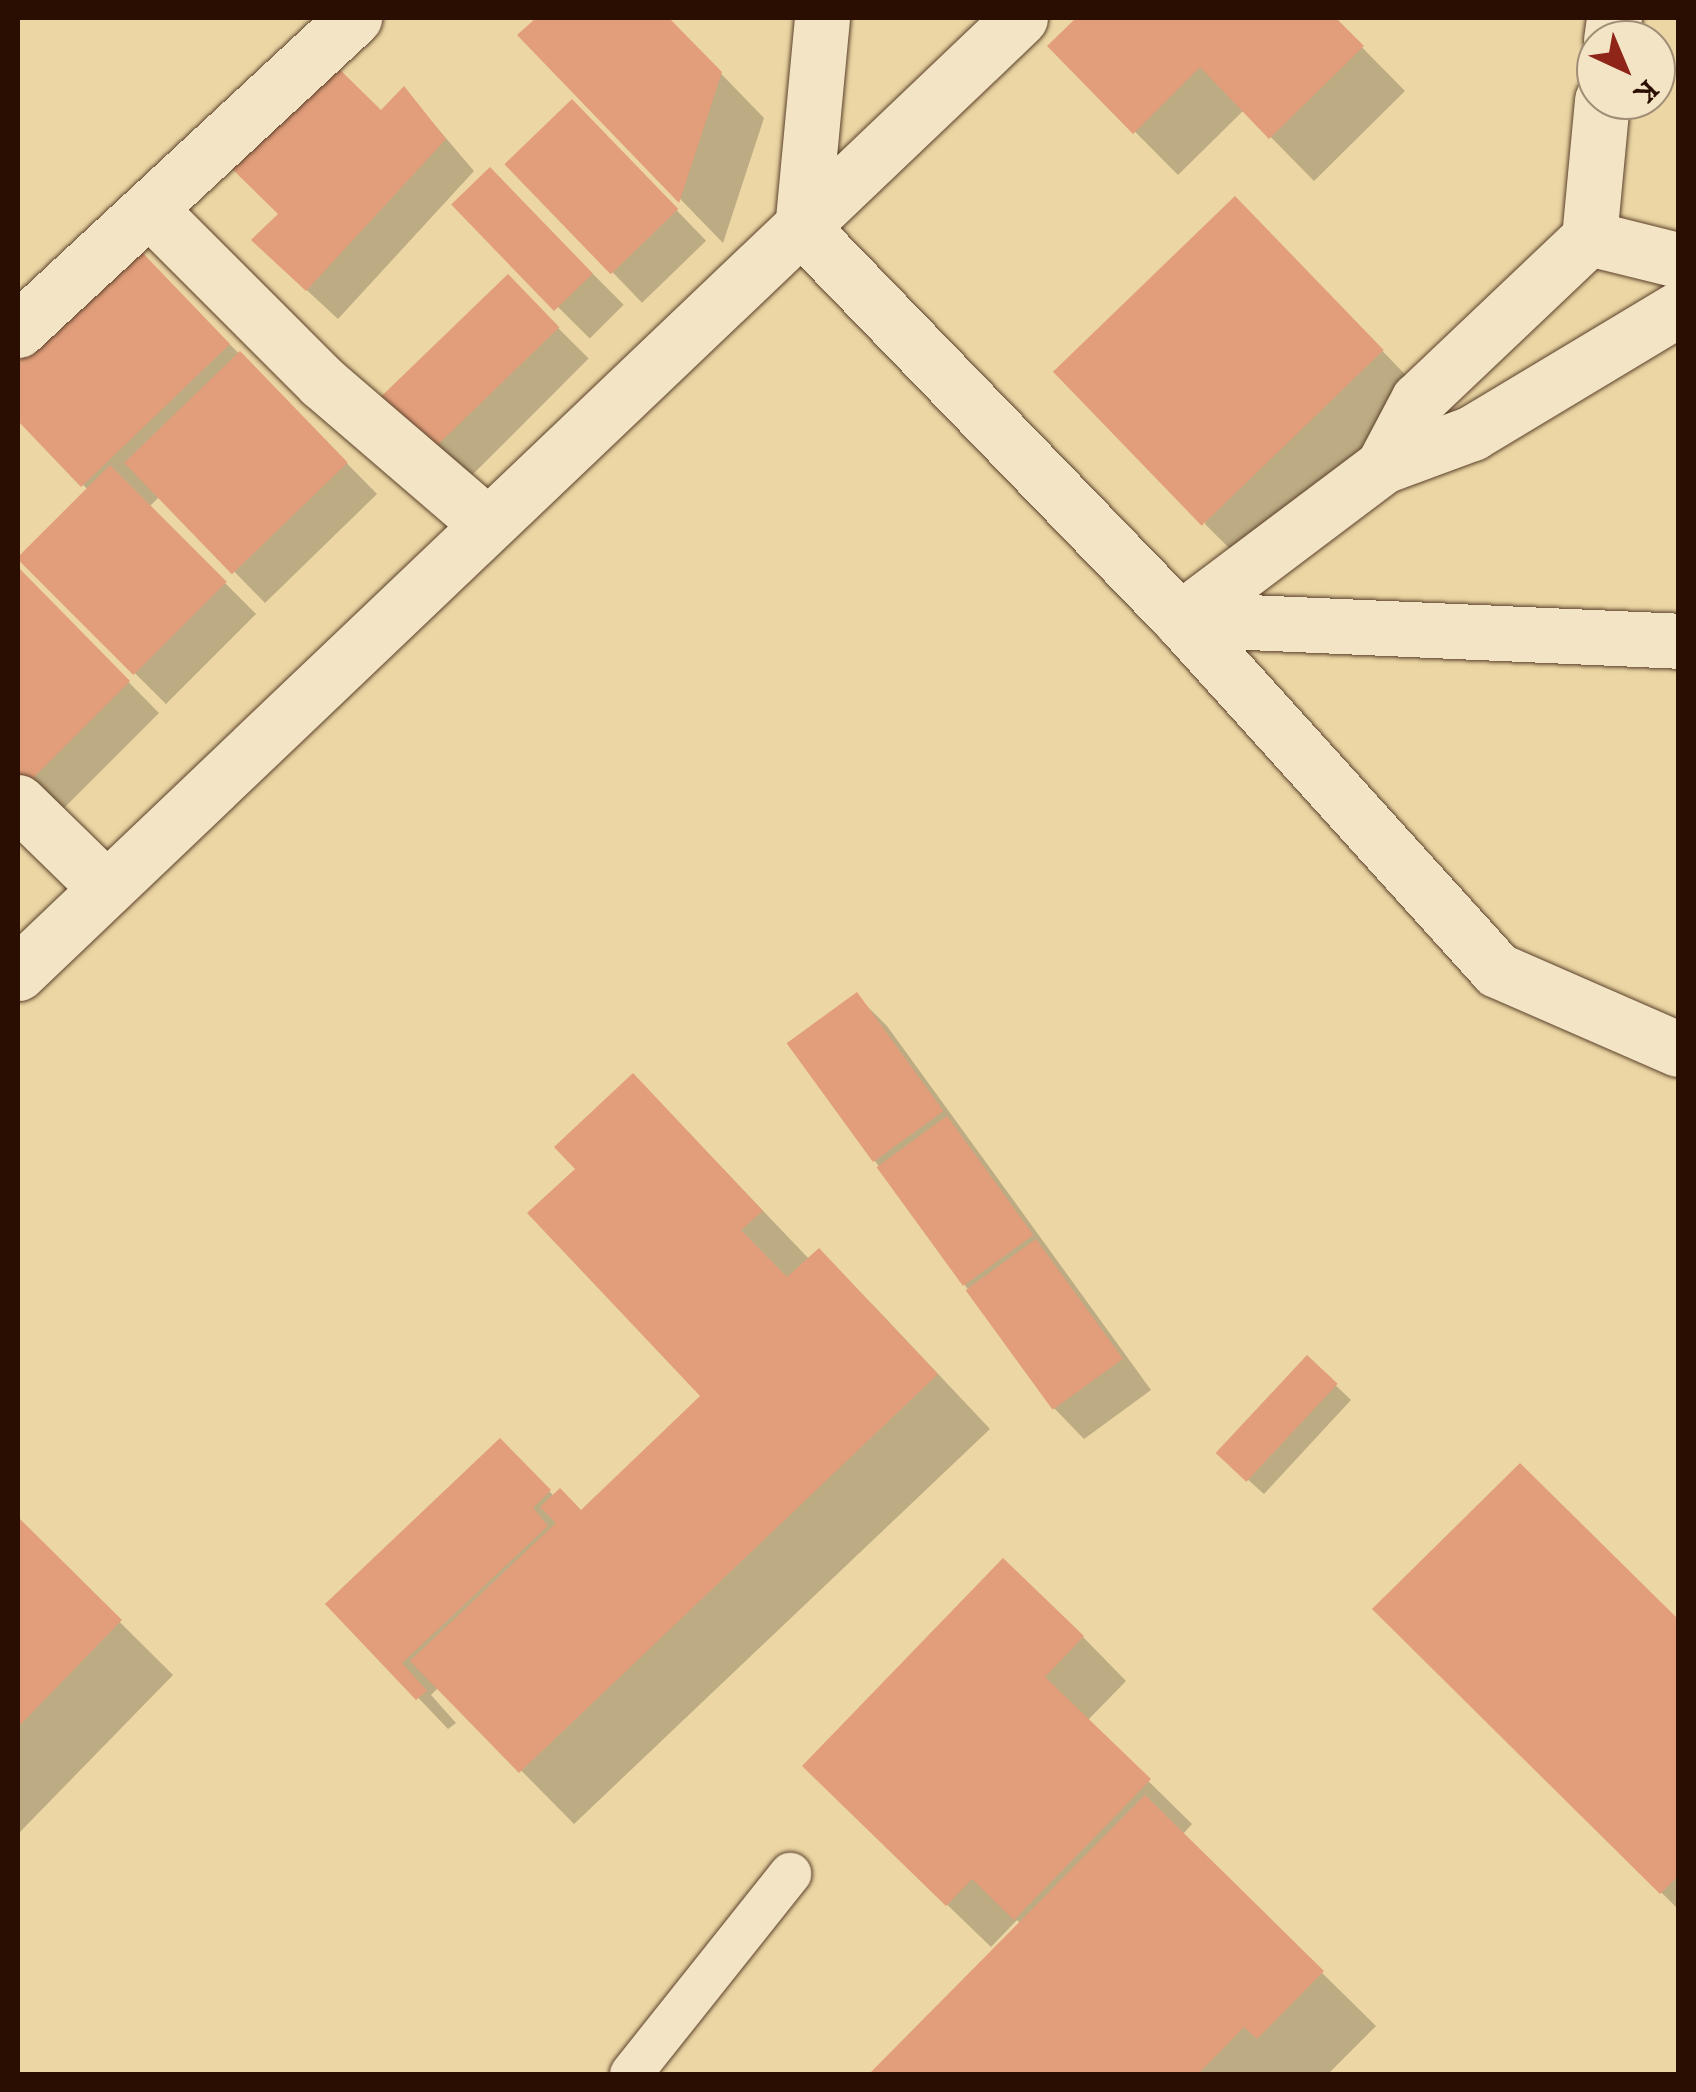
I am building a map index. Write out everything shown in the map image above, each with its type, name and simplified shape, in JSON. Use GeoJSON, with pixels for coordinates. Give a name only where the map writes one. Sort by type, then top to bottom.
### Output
{"type":"FeatureCollection","features":[{"type":"Feature","properties":{"kind":"street"},"geometry":{"type":"LineString","coordinates":[[18,330],[354,18]]}},
{"type":"Feature","properties":{"kind":"street"},"geometry":{"type":"LineString","coordinates":[[822,18],[802,228],[1180,619],[1497,970],[1678,1050]]}},
{"type":"Feature","properties":{"kind":"street"},"geometry":{"type":"LineString","coordinates":[[18,973],[1020,18]]}},
{"type":"Feature","properties":{"kind":"street"},"geometry":{"type":"LineString","coordinates":[[1383,466],[1418,400],[1588,238],[1600,120]]}},
{"type":"Feature","properties":{"kind":"street"},"geometry":{"type":"LineString","coordinates":[[149,209],[322,382],[487,524]]}},
{"type":"Feature","properties":{"kind":"street"},"geometry":{"type":"LineString","coordinates":[[1588,238],[1678,260]]}},
{"type":"Feature","properties":{"kind":"street"},"geometry":{"type":"LineString","coordinates":[[1180,619],[1383,466],[1472,433],[1678,310]]}},
{"type":"Feature","properties":{"kind":"street"},"geometry":{"type":"LineString","coordinates":[[1180,619],[1678,641]]}},
{"type":"Feature","properties":{"kind":"street"},"geometry":{"type":"LineString","coordinates":[[18,802],[105,888]]}},
{"type":"Feature","properties":{"kind":"lane"},"geometry":{"type":"LineString","coordinates":[[632,2074],[790,1874]]}},
{"type":"Feature","properties":{"kind":"building"},"geometry":{"type":"Polygon","coordinates":[[[536,18],[669,18],[722,72],[679,203],[517,35],[536,18]]]}},
{"type":"Feature","properties":{"kind":"building"},"geometry":{"type":"Polygon","coordinates":[[[1076,18],[1336,18],[1364,46],[1269,139],[1200,67],[1133,134],[1047,46],[1076,18]]]}},
{"type":"Feature","properties":{"kind":"building"},"geometry":{"type":"Polygon","coordinates":[[[331,61],[381,110],[404,86],[446,139],[306,291],[251,240],[278,214],[221,158],[331,61]]]}},
{"type":"Feature","properties":{"kind":"building"},"geometry":{"type":"Polygon","coordinates":[[[572,99],[678,209],[611,274],[504,164],[572,99]]]}},
{"type":"Feature","properties":{"kind":"building"},"geometry":{"type":"Polygon","coordinates":[[[490,167],[593,273],[554,311],[451,205],[490,167]]]}},
{"type":"Feature","properties":{"kind":"building"},"geometry":{"type":"Polygon","coordinates":[[[1235,196],[1384,350],[1202,526],[1053,372],[1235,196]]]}},
{"type":"Feature","properties":{"kind":"building"},"geometry":{"type":"Polygon","coordinates":[[[137,247],[230,344],[81,487],[18,421],[18,362],[137,247]]]}},
{"type":"Feature","properties":{"kind":"building"},"geometry":{"type":"Polygon","coordinates":[[[508,274],[559,327],[430,452],[379,399],[508,274]]]}},
{"type":"Feature","properties":{"kind":"building"},"geometry":{"type":"Polygon","coordinates":[[[240,351],[348,462],[232,574],[124,463],[240,351]]]}},
{"type":"Feature","properties":{"kind":"building"},"geometry":{"type":"Polygon","coordinates":[[[110,465],[227,582],[133,675],[18,560],[110,465]]]}},
{"type":"Feature","properties":{"kind":"building"},"geometry":{"type":"Polygon","coordinates":[[[18,567],[130,681],[24,787],[18,781],[18,567]]]}},
{"type":"Feature","properties":{"kind":"building"},"geometry":{"type":"Polygon","coordinates":[[[857,992],[943,1111],[873,1162],[787,1043],[857,992]]]}},
{"type":"Feature","properties":{"kind":"building"},"geometry":{"type":"Polygon","coordinates":[[[633,1073],[763,1211],[741,1230],[787,1277],[819,1248],[938,1374],[519,1773],[410,1661],[556,1523],[540,1507],[560,1488],[581,1510],[700,1396],[527,1213],[575,1169],[554,1147],[633,1073]]]}},
{"type":"Feature","properties":{"kind":"building"},"geometry":{"type":"Polygon","coordinates":[[[947,1116],[1033,1235],[963,1286],[877,1167],[947,1116]]]}},
{"type":"Feature","properties":{"kind":"building"},"geometry":{"type":"Polygon","coordinates":[[[1036,1239],[1123,1359],[1053,1410],[966,1290],[1036,1239]]]}},
{"type":"Feature","properties":{"kind":"building"},"geometry":{"type":"Polygon","coordinates":[[[1307,1355],[1338,1384],[1246,1482],[1216,1453],[1307,1355]]]}},
{"type":"Feature","properties":{"kind":"building"},"geometry":{"type":"Polygon","coordinates":[[[500,1438],[551,1490],[533,1508],[548,1526],[402,1663],[427,1691],[416,1700],[325,1604],[500,1438]]]}},
{"type":"Feature","properties":{"kind":"building"},"geometry":{"type":"Polygon","coordinates":[[[1520,1463],[1678,1619],[1678,1876],[1660,1894],[1372,1609],[1520,1463]]]}},
{"type":"Feature","properties":{"kind":"building"},"geometry":{"type":"Polygon","coordinates":[[[18,1517],[122,1620],[18,1727],[18,1517]]]}},
{"type":"Feature","properties":{"kind":"building"},"geometry":{"type":"Polygon","coordinates":[[[1003,1558],[1084,1636],[1045,1677],[1151,1779],[1014,1920],[972,1879],[946,1906],[802,1766],[1003,1558]]]}},
{"type":"Feature","properties":{"kind":"building"},"geometry":{"type":"Polygon","coordinates":[[[1145,1795],[1324,1971],[1257,2039],[1244,2027],[1198,2074],[869,2074],[1145,1795]]]}}]}
